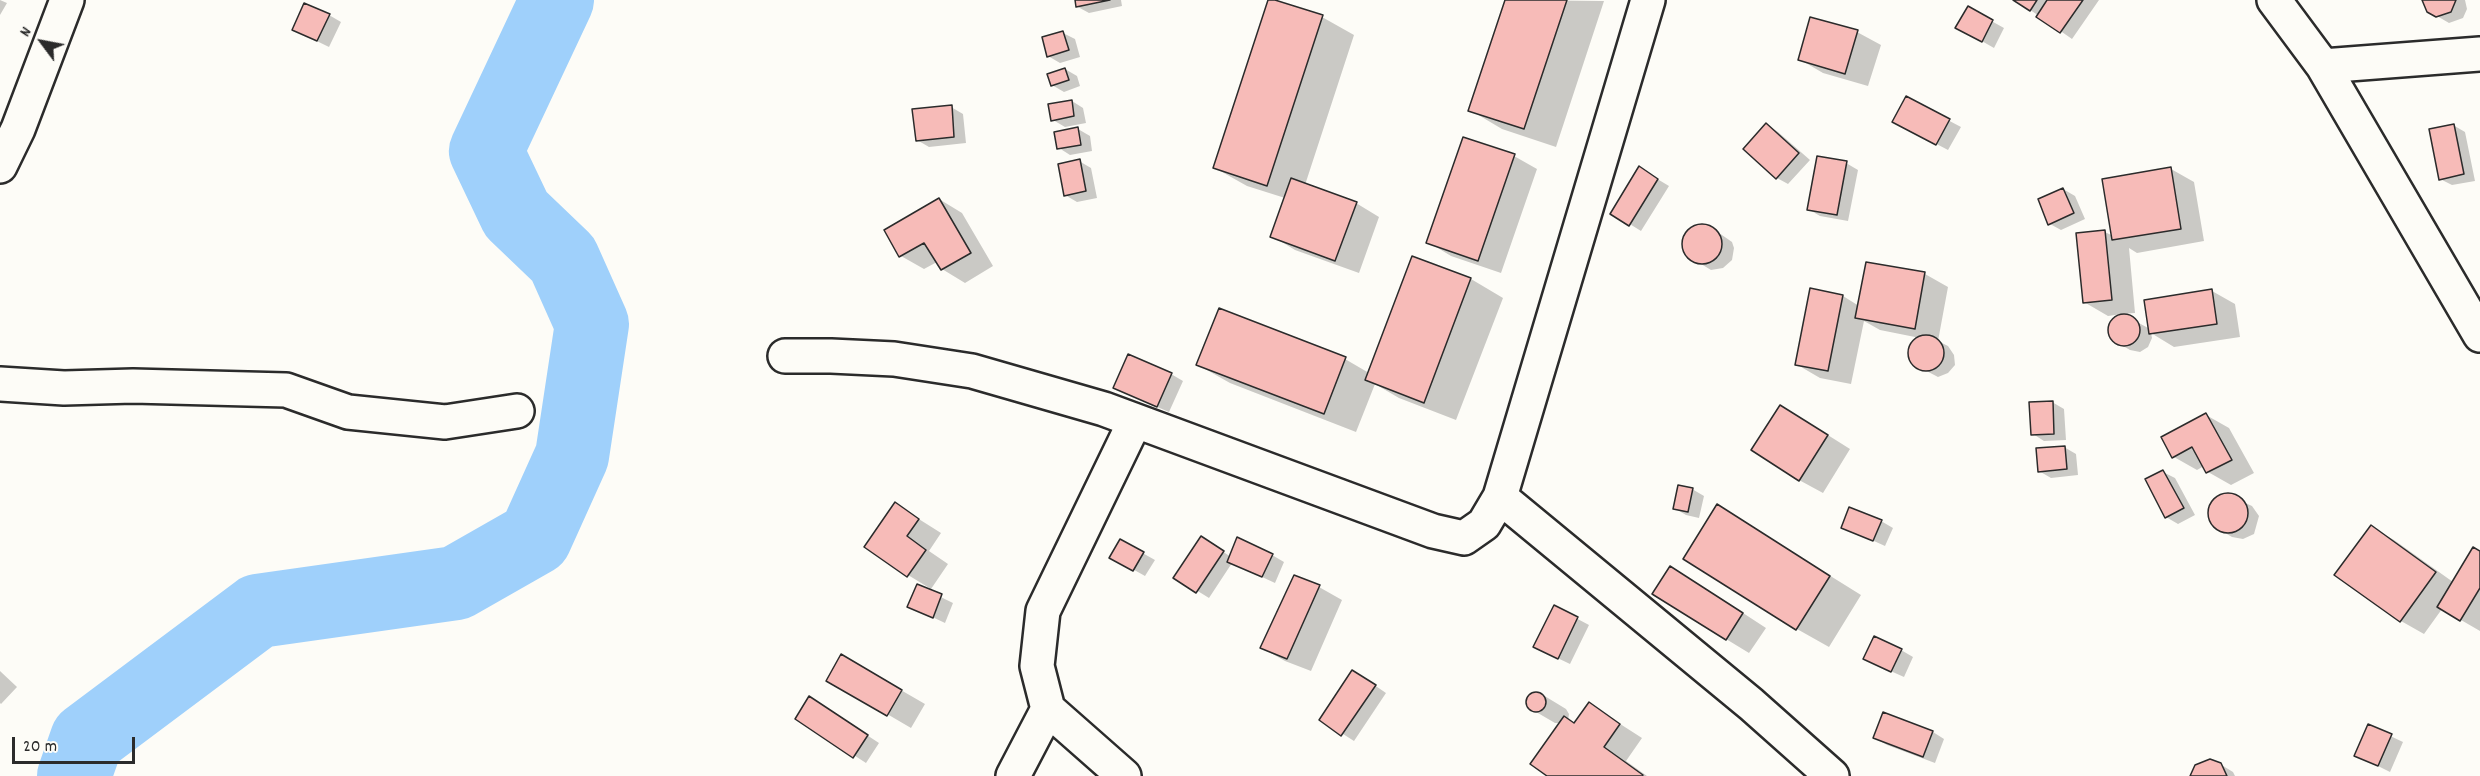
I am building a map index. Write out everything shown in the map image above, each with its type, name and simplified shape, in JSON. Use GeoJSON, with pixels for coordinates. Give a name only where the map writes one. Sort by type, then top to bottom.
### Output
{"type":"FeatureCollection","features":[{"type":"Feature","properties":{"kind":"street"},"geometry":{"type":"LineString","coordinates":[[0,166],[9,125],[67,0]]}},
{"type":"Feature","properties":{"kind":"street"},"geometry":{"type":"LineString","coordinates":[[785,356],[894,359],[972,371],[1104,409],[1433,531],[1464,538],[1484,524],[1500,497],[1648,0]]}},
{"type":"Feature","properties":{"kind":"street"},"geometry":{"type":"LineString","coordinates":[[2274,0],[2323,66],[2480,335]]}},
{"type":"Feature","properties":{"kind":"street"},"geometry":{"type":"LineString","coordinates":[[2323,66],[2480,54]]}},
{"type":"Feature","properties":{"kind":"street"},"geometry":{"type":"LineString","coordinates":[[0,384],[64,388],[133,386],[286,390],[348,412],[445,422],[517,411]]}},
{"type":"Feature","properties":{"kind":"street"},"geometry":{"type":"LineString","coordinates":[[1124,776],[1048,709],[1037,666],[1043,611],[1135,421]]}},
{"type":"Feature","properties":{"kind":"street"},"geometry":{"type":"LineString","coordinates":[[1500,497],[1751,704],[1832,776]]}},
{"type":"Feature","properties":{"kind":"street"},"geometry":{"type":"LineString","coordinates":[[1013,776],[1048,709]]}},
{"type":"Feature","properties":{"kind":"building"},"geometry":{"type":"Polygon","coordinates":[[[1075,0],[1110,0],[1076,7],[1075,0]]]}},
{"type":"Feature","properties":{"kind":"building"},"geometry":{"type":"Polygon","coordinates":[[[1268,0],[1275,0],[1323,15],[1267,186],[1213,168],[1268,0]]]}},
{"type":"Feature","properties":{"kind":"building"},"geometry":{"type":"Polygon","coordinates":[[[1505,0],[1567,0],[1524,129],[1468,111],[1505,0]]]}},
{"type":"Feature","properties":{"kind":"building"},"geometry":{"type":"Polygon","coordinates":[[[2013,0],[2037,0],[2030,11],[2013,0]]]}},
{"type":"Feature","properties":{"kind":"building"},"geometry":{"type":"Polygon","coordinates":[[[2047,0],[2083,0],[2060,33],[2036,17],[2047,0]]]}},
{"type":"Feature","properties":{"kind":"building"},"geometry":{"type":"Polygon","coordinates":[[[2422,0],[2456,0],[2451,12],[2436,17],[2427,12],[2422,0]]]}},
{"type":"Feature","properties":{"kind":"building"},"geometry":{"type":"Polygon","coordinates":[[[304,3],[330,14],[317,41],[292,30],[304,3]]]}},
{"type":"Feature","properties":{"kind":"building"},"geometry":{"type":"Polygon","coordinates":[[[1968,6],[1993,20],[1982,42],[1955,28],[1968,6]]]}},
{"type":"Feature","properties":{"kind":"building"},"geometry":{"type":"Polygon","coordinates":[[[1810,17],[1858,30],[1845,74],[1798,60],[1810,17]]]}},
{"type":"Feature","properties":{"kind":"building"},"geometry":{"type":"Polygon","coordinates":[[[1063,31],[1069,50],[1047,57],[1042,37],[1063,31]]]}},
{"type":"Feature","properties":{"kind":"building"},"geometry":{"type":"Polygon","coordinates":[[[1065,68],[1069,80],[1051,86],[1047,74],[1065,68]]]}},
{"type":"Feature","properties":{"kind":"building"},"geometry":{"type":"Polygon","coordinates":[[[1906,96],[1950,119],[1936,145],[1892,122],[1906,96]]]}},
{"type":"Feature","properties":{"kind":"building"},"geometry":{"type":"Polygon","coordinates":[[[1072,100],[1074,116],[1051,121],[1048,104],[1072,100]]]}},
{"type":"Feature","properties":{"kind":"building"},"geometry":{"type":"Polygon","coordinates":[[[952,105],[954,137],[916,141],[912,109],[952,105]]]}},
{"type":"Feature","properties":{"kind":"building"},"geometry":{"type":"Polygon","coordinates":[[[1766,123],[1799,153],[1776,179],[1743,149],[1766,123]]]}},
{"type":"Feature","properties":{"kind":"building"},"geometry":{"type":"Polygon","coordinates":[[[2454,124],[2464,174],[2439,180],[2429,129],[2454,124]]]}},
{"type":"Feature","properties":{"kind":"building"},"geometry":{"type":"Polygon","coordinates":[[[1078,127],[1081,145],[1057,149],[1054,132],[1078,127]]]}},
{"type":"Feature","properties":{"kind":"building"},"geometry":{"type":"Polygon","coordinates":[[[1463,137],[1515,154],[1478,261],[1426,243],[1463,137]]]}},
{"type":"Feature","properties":{"kind":"building"},"geometry":{"type":"Polygon","coordinates":[[[1817,156],[1847,161],[1837,215],[1807,210],[1817,156]]]}},
{"type":"Feature","properties":{"kind":"building"},"geometry":{"type":"Polygon","coordinates":[[[1080,159],[1086,191],[1064,196],[1058,164],[1080,159]]]}},
{"type":"Feature","properties":{"kind":"building"},"geometry":{"type":"Polygon","coordinates":[[[1639,166],[1658,179],[1629,226],[1610,214],[1639,166]]]}},
{"type":"Feature","properties":{"kind":"building"},"geometry":{"type":"Polygon","coordinates":[[[2171,167],[2181,229],[2112,240],[2102,179],[2171,167]]]}},
{"type":"Feature","properties":{"kind":"building"},"geometry":{"type":"Polygon","coordinates":[[[1291,178],[1357,202],[1335,261],[1270,237],[1291,178]]]}},
{"type":"Feature","properties":{"kind":"building"},"geometry":{"type":"Polygon","coordinates":[[[2063,188],[2074,213],[2048,225],[2038,199],[2063,188]]]}},
{"type":"Feature","properties":{"kind":"building"},"geometry":{"type":"Polygon","coordinates":[[[939,198],[971,253],[941,270],[924,243],[899,257],[884,230],[939,198]]]}},
{"type":"Feature","properties":{"kind":"building"},"geometry":{"type":"Polygon","coordinates":[[[1702,224],[1716,230],[1722,244],[1716,258],[1702,264],[1688,258],[1682,244],[1688,230],[1702,224]]]}},
{"type":"Feature","properties":{"kind":"building"},"geometry":{"type":"Polygon","coordinates":[[[2105,230],[2112,300],[2083,303],[2076,233],[2105,230]]]}},
{"type":"Feature","properties":{"kind":"building"},"geometry":{"type":"Polygon","coordinates":[[[1412,256],[1471,278],[1424,403],[1365,380],[1412,256]]]}},
{"type":"Feature","properties":{"kind":"building"},"geometry":{"type":"Polygon","coordinates":[[[1866,262],[1925,272],[1915,329],[1855,318],[1866,262]]]}},
{"type":"Feature","properties":{"kind":"building"},"geometry":{"type":"Polygon","coordinates":[[[1810,288],[1843,295],[1828,371],[1795,365],[1810,288]]]}},
{"type":"Feature","properties":{"kind":"building"},"geometry":{"type":"Polygon","coordinates":[[[2212,289],[2217,324],[2149,334],[2144,300],[2212,289]]]}},
{"type":"Feature","properties":{"kind":"building"},"geometry":{"type":"Polygon","coordinates":[[[1219,308],[1346,357],[1324,414],[1196,365],[1219,308]]]}},
{"type":"Feature","properties":{"kind":"building"},"geometry":{"type":"Polygon","coordinates":[[[2124,314],[2136,318],[2140,330],[2136,342],[2124,346],[2112,342],[2108,330],[2112,318],[2124,314]]]}},
{"type":"Feature","properties":{"kind":"building"},"geometry":{"type":"Polygon","coordinates":[[[1926,335],[1938,341],[1944,353],[1938,365],[1926,371],[1914,365],[1908,353],[1914,341],[1926,335]]]}},
{"type":"Feature","properties":{"kind":"building"},"geometry":{"type":"Polygon","coordinates":[[[1128,354],[1172,373],[1157,407],[1113,388],[1128,354]]]}},
{"type":"Feature","properties":{"kind":"building"},"geometry":{"type":"Polygon","coordinates":[[[2053,401],[2054,434],[2031,435],[2029,402],[2053,401]]]}},
{"type":"Feature","properties":{"kind":"building"},"geometry":{"type":"Polygon","coordinates":[[[1780,405],[1828,435],[1799,481],[1751,450],[1780,405]]]}},
{"type":"Feature","properties":{"kind":"building"},"geometry":{"type":"Polygon","coordinates":[[[2206,413],[2232,460],[2206,473],[2192,447],[2172,458],[2161,437],[2206,413]]]}},
{"type":"Feature","properties":{"kind":"building"},"geometry":{"type":"Polygon","coordinates":[[[2065,446],[2067,469],[2038,472],[2036,448],[2065,446]]]}},
{"type":"Feature","properties":{"kind":"building"},"geometry":{"type":"Polygon","coordinates":[[[2163,470],[2184,508],[2165,518],[2145,479],[2163,470]]]}},
{"type":"Feature","properties":{"kind":"building"},"geometry":{"type":"Polygon","coordinates":[[[1678,485],[1693,488],[1688,512],[1673,509],[1678,485]]]}},
{"type":"Feature","properties":{"kind":"building"},"geometry":{"type":"Polygon","coordinates":[[[2228,493],[2236,494],[2242,499],[2247,505],[2247,521],[2242,527],[2236,532],[2228,533],[2220,532],[2214,527],[2209,521],[2208,513],[2209,505],[2214,499],[2220,494],[2228,493]]]}},
{"type":"Feature","properties":{"kind":"building"},"geometry":{"type":"Polygon","coordinates":[[[895,502],[919,519],[907,536],[926,550],[907,577],[864,547],[895,502]]]}},
{"type":"Feature","properties":{"kind":"building"},"geometry":{"type":"Polygon","coordinates":[[[1717,504],[1830,576],[1796,630],[1683,559],[1717,504]]]}},
{"type":"Feature","properties":{"kind":"building"},"geometry":{"type":"Polygon","coordinates":[[[1849,507],[1882,520],[1873,541],[1841,528],[1849,507]]]}},
{"type":"Feature","properties":{"kind":"building"},"geometry":{"type":"Polygon","coordinates":[[[2371,525],[2436,572],[2400,622],[2334,575],[2371,525]]]}},
{"type":"Feature","properties":{"kind":"building"},"geometry":{"type":"Polygon","coordinates":[[[1201,536],[1224,551],[1196,593],[1173,578],[1201,536]]]}},
{"type":"Feature","properties":{"kind":"building"},"geometry":{"type":"Polygon","coordinates":[[[1237,537],[1273,554],[1262,577],[1227,562],[1237,537]]]}},
{"type":"Feature","properties":{"kind":"building"},"geometry":{"type":"Polygon","coordinates":[[[1120,539],[1144,552],[1133,571],[1109,558],[1120,539]]]}},
{"type":"Feature","properties":{"kind":"building"},"geometry":{"type":"Polygon","coordinates":[[[2473,547],[2480,551],[2480,588],[2460,621],[2437,607],[2473,547]]]}},
{"type":"Feature","properties":{"kind":"building"},"geometry":{"type":"Polygon","coordinates":[[[1670,566],[1743,613],[1726,640],[1652,594],[1670,566]]]}},
{"type":"Feature","properties":{"kind":"building"},"geometry":{"type":"Polygon","coordinates":[[[1294,575],[1320,585],[1287,659],[1260,648],[1294,575]]]}},
{"type":"Feature","properties":{"kind":"building"},"geometry":{"type":"Polygon","coordinates":[[[917,584],[942,594],[933,618],[907,607],[917,584]]]}},
{"type":"Feature","properties":{"kind":"building"},"geometry":{"type":"Polygon","coordinates":[[[1554,605],[1578,617],[1558,659],[1533,647],[1554,605]]]}},
{"type":"Feature","properties":{"kind":"building"},"geometry":{"type":"Polygon","coordinates":[[[1874,636],[1902,649],[1891,672],[1863,659],[1874,636]]]}},
{"type":"Feature","properties":{"kind":"building"},"geometry":{"type":"Polygon","coordinates":[[[841,654],[902,690],[887,716],[826,681],[841,654]]]}},
{"type":"Feature","properties":{"kind":"building"},"geometry":{"type":"Polygon","coordinates":[[[1352,670],[1376,685],[1341,736],[1319,720],[1352,670]]]}},
{"type":"Feature","properties":{"kind":"building"},"geometry":{"type":"Polygon","coordinates":[[[1532,692],[1540,692],[1546,698],[1546,706],[1540,712],[1532,712],[1526,706],[1526,698],[1532,692]]]}},
{"type":"Feature","properties":{"kind":"building"},"geometry":{"type":"Polygon","coordinates":[[[809,696],[868,735],[853,758],[795,719],[809,696]]]}},
{"type":"Feature","properties":{"kind":"building"},"geometry":{"type":"Polygon","coordinates":[[[1589,702],[1620,724],[1604,747],[1642,776],[1547,776],[1530,764],[1564,716],[1574,723],[1589,702]]]}},
{"type":"Feature","properties":{"kind":"building"},"geometry":{"type":"Polygon","coordinates":[[[1883,712],[1933,731],[1923,757],[1873,738],[1883,712]]]}},
{"type":"Feature","properties":{"kind":"building"},"geometry":{"type":"Polygon","coordinates":[[[2368,724],[2392,734],[2378,766],[2354,756],[2368,724]]]}},
{"type":"Feature","properties":{"kind":"building"},"geometry":{"type":"Polygon","coordinates":[[[2210,759],[2221,763],[2227,776],[2190,776],[2195,765],[2210,759]]]}},
{"type":"Feature","properties":{"kind":"waterway"},"geometry":{"type":"LineString","coordinates":[[74,776],[87,739],[258,611],[456,583],[535,538],[572,456],[592,324],[563,259],[516,214],[486,151],[557,0]]}}]}
